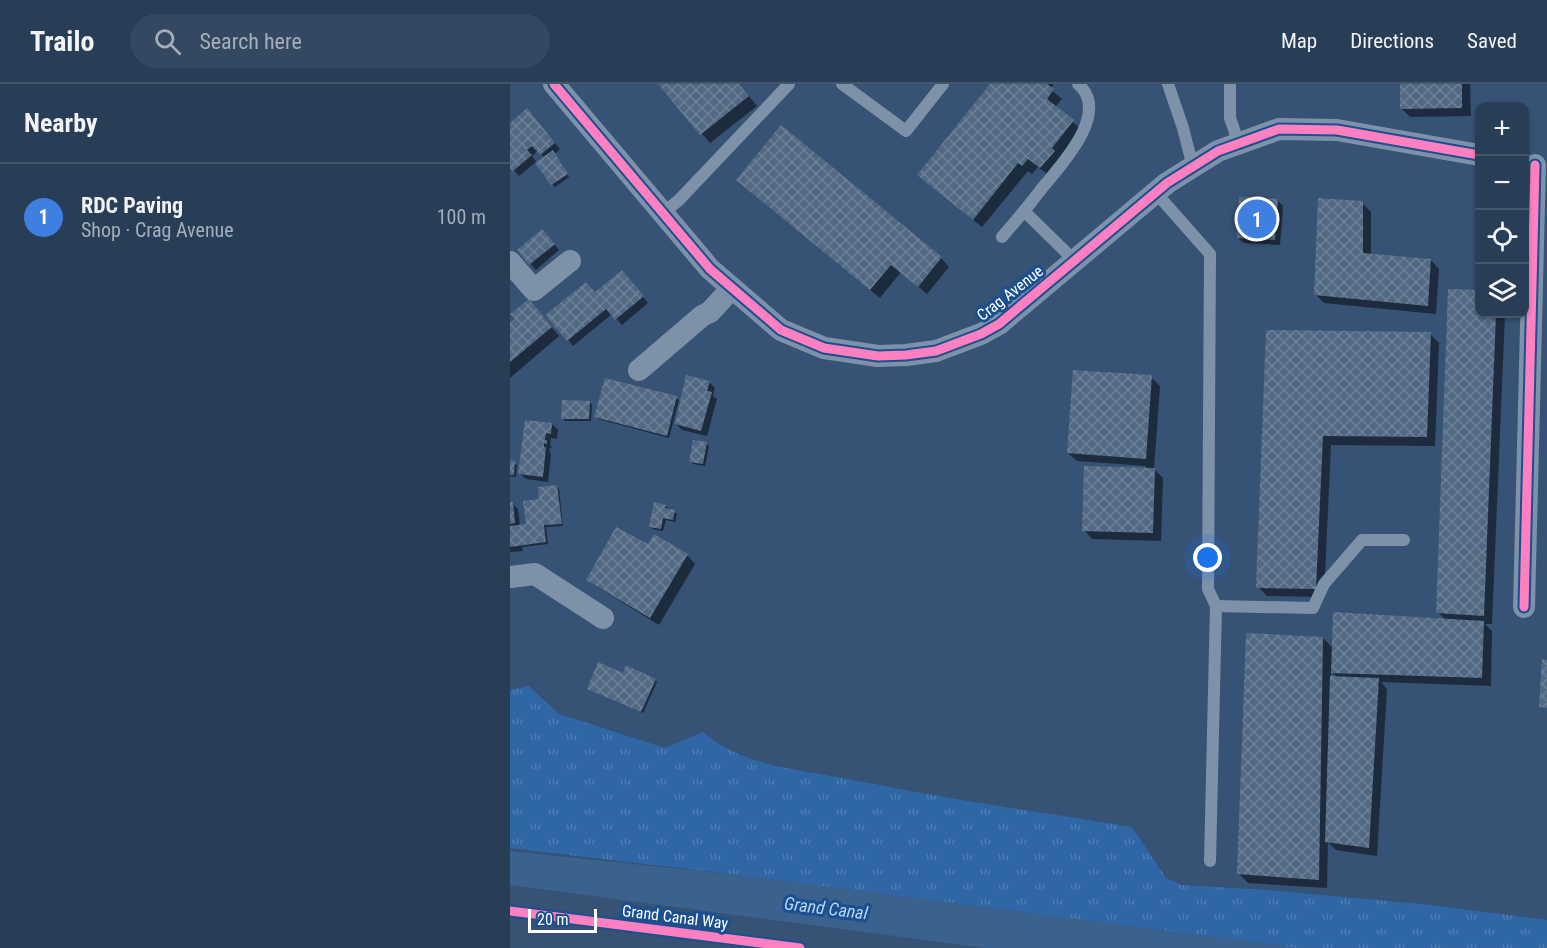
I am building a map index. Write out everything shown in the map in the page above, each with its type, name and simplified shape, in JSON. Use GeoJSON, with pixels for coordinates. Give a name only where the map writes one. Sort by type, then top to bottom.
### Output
{"type":"FeatureCollection","features":[{"type":"Feature","properties":{"kind":"street","name":"Crag Avenue"},"geometry":{"type":"LineString","coordinates":[[554,84],[710,269],[781,330],[824,348],[878,356],[906,356],[936,351],[981,334],[999,324],[1167,183],[1218,152],[1279,129],[1337,130],[1475,154]]}},
{"type":"Feature","properties":{"kind":"street"},"geometry":{"type":"LineString","coordinates":[[1524,607],[1535,165]]}},
{"type":"Feature","properties":{"kind":"street"},"geometry":{"type":"LineString","coordinates":[[510,262],[534,290],[570,261]]}},
{"type":"Feature","properties":{"kind":"street"},"geometry":{"type":"LineString","coordinates":[[639,370],[702,316],[710,312],[732,288]]}},
{"type":"Feature","properties":{"kind":"street"},"geometry":{"type":"LineString","coordinates":[[510,577],[535,574],[603,618]]}},
{"type":"Feature","properties":{"kind":"lane"},"geometry":{"type":"LineString","coordinates":[[662,214],[679,200],[789,84]]}},
{"type":"Feature","properties":{"kind":"lane"},"geometry":{"type":"LineString","coordinates":[[842,84],[906,131],[943,84]]}},
{"type":"Feature","properties":{"kind":"lane"},"geometry":{"type":"LineString","coordinates":[[1002,237],[1073,151],[1085,127],[1089,109],[1086,91],[1078,84]]}},
{"type":"Feature","properties":{"kind":"lane"},"geometry":{"type":"LineString","coordinates":[[1168,84],[1193,167]]}},
{"type":"Feature","properties":{"kind":"lane"},"geometry":{"type":"LineString","coordinates":[[1230,84],[1230,118],[1239,144]]}},
{"type":"Feature","properties":{"kind":"lane"},"geometry":{"type":"LineString","coordinates":[[1156,193],[1210,254],[1208,589],[1216,606],[1210,861]]}},
{"type":"Feature","properties":{"kind":"lane"},"geometry":{"type":"LineString","coordinates":[[1024,211],[1074,260]]}},
{"type":"Feature","properties":{"kind":"lane"},"geometry":{"type":"LineString","coordinates":[[1216,606],[1313,608],[1324,584],[1362,540],[1404,540]]}},
{"type":"Feature","properties":{"kind":"green space"},"geometry":{"type":"Polygon","coordinates":[[[529,686],[559,714],[665,748],[703,732],[736,753],[794,770],[1132,827],[1166,878],[1182,885],[1267,890],[1431,905],[1547,920],[1547,948],[1296,948],[737,875],[510,848],[510,690],[529,686]]]}},
{"type":"Feature","properties":{"kind":"water","name":"Grand Canal"},"geometry":{"type":"Polygon","coordinates":[[[510,851],[737,875],[1296,948],[985,948],[510,885],[510,851]]]}},
{"type":"Feature","properties":{"kind":"building"},"geometry":{"type":"Polygon","coordinates":[[[658,84],[739,84],[749,96],[700,135],[658,84]]]}},
{"type":"Feature","properties":{"kind":"building"},"geometry":{"type":"Polygon","coordinates":[[[990,84],[1047,84],[1054,89],[1047,99],[1074,120],[1052,148],[1055,151],[1040,168],[1028,159],[1022,166],[1018,163],[973,220],[917,175],[990,84]]]}},
{"type":"Feature","properties":{"kind":"building"},"geometry":{"type":"Polygon","coordinates":[[[1400,84],[1462,84],[1462,108],[1400,109],[1400,84]]]}},
{"type":"Feature","properties":{"kind":"building"},"geometry":{"type":"Polygon","coordinates":[[[527,108],[555,143],[540,155],[532,146],[527,150],[532,155],[513,171],[510,168],[510,123],[527,108]]]}},
{"type":"Feature","properties":{"kind":"building"},"geometry":{"type":"Polygon","coordinates":[[[781,125],[942,257],[918,287],[891,265],[870,290],[736,180],[781,125]]]}},
{"type":"Feature","properties":{"kind":"building"},"geometry":{"type":"Polygon","coordinates":[[[553,150],[568,174],[551,185],[535,163],[553,150]]]}},
{"type":"Feature","properties":{"kind":"building"},"geometry":{"type":"Polygon","coordinates":[[[1239,197],[1278,199],[1275,240],[1237,238],[1239,197]]]}},
{"type":"Feature","properties":{"kind":"building"},"geometry":{"type":"Polygon","coordinates":[[[1318,198],[1363,201],[1363,253],[1431,259],[1428,306],[1314,295],[1318,198]]]}},
{"type":"Feature","properties":{"kind":"building"},"geometry":{"type":"Polygon","coordinates":[[[542,229],[555,244],[529,265],[517,250],[542,229]]]}},
{"type":"Feature","properties":{"kind":"building"},"geometry":{"type":"Polygon","coordinates":[[[622,270],[644,296],[615,320],[606,309],[567,341],[545,315],[586,282],[595,292],[622,270]]]}},
{"type":"Feature","properties":{"kind":"building"},"geometry":{"type":"Polygon","coordinates":[[[1448,289],[1475,290],[1475,318],[1496,318],[1484,616],[1436,613],[1448,289]]]}},
{"type":"Feature","properties":{"kind":"building"},"geometry":{"type":"Polygon","coordinates":[[[529,299],[552,327],[510,362],[510,323],[515,319],[510,314],[529,299]]]}},
{"type":"Feature","properties":{"kind":"building"},"geometry":{"type":"Polygon","coordinates":[[[1266,330],[1431,332],[1427,437],[1323,436],[1316,589],[1256,588],[1266,330]]]}},
{"type":"Feature","properties":{"kind":"building"},"geometry":{"type":"Polygon","coordinates":[[[1073,370],[1152,375],[1146,459],[1067,453],[1073,370]]]}},
{"type":"Feature","properties":{"kind":"building"},"geometry":{"type":"Polygon","coordinates":[[[686,375],[710,381],[707,391],[712,392],[701,431],[675,424],[686,375]]]}},
{"type":"Feature","properties":{"kind":"building"},"geometry":{"type":"Polygon","coordinates":[[[605,378],[677,396],[667,436],[594,417],[605,378]]]}},
{"type":"Feature","properties":{"kind":"building"},"geometry":{"type":"Polygon","coordinates":[[[562,400],[590,401],[589,419],[561,419],[562,400]]]}},
{"type":"Feature","properties":{"kind":"building"},"geometry":{"type":"Polygon","coordinates":[[[525,420],[552,423],[551,434],[546,433],[547,444],[544,443],[546,447],[543,477],[518,474],[525,420]]]}},
{"type":"Feature","properties":{"kind":"building"},"geometry":{"type":"Polygon","coordinates":[[[693,440],[707,442],[703,464],[689,462],[693,440]]]}},
{"type":"Feature","properties":{"kind":"building"},"geometry":{"type":"Polygon","coordinates":[[[510,460],[515,461],[514,475],[510,475],[510,460]]]}},
{"type":"Feature","properties":{"kind":"building"},"geometry":{"type":"Polygon","coordinates":[[[1084,466],[1155,468],[1153,533],[1082,531],[1084,466]]]}},
{"type":"Feature","properties":{"kind":"building"},"geometry":{"type":"Polygon","coordinates":[[[557,485],[562,524],[544,525],[546,542],[510,547],[510,526],[526,524],[523,501],[539,499],[538,487],[557,485]]]}},
{"type":"Feature","properties":{"kind":"building"},"geometry":{"type":"Polygon","coordinates":[[[510,502],[513,502],[515,523],[510,524],[510,502]]]}},
{"type":"Feature","properties":{"kind":"building"},"geometry":{"type":"Polygon","coordinates":[[[654,502],[675,510],[673,520],[663,518],[661,529],[649,527],[654,502]]]}},
{"type":"Feature","properties":{"kind":"building"},"geometry":{"type":"Polygon","coordinates":[[[616,527],[648,544],[654,534],[688,554],[650,618],[586,580],[616,527]]]}},
{"type":"Feature","properties":{"kind":"building"},"geometry":{"type":"Polygon","coordinates":[[[1333,612],[1484,621],[1482,678],[1331,673],[1333,612]]]}},
{"type":"Feature","properties":{"kind":"building"},"geometry":{"type":"Polygon","coordinates":[[[1246,633],[1323,637],[1319,880],[1237,874],[1246,633]]]}},
{"type":"Feature","properties":{"kind":"building"},"geometry":{"type":"Polygon","coordinates":[[[1542,659],[1547,660],[1547,708],[1539,707],[1542,659]]]}},
{"type":"Feature","properties":{"kind":"building"},"geometry":{"type":"Polygon","coordinates":[[[598,662],[623,673],[626,665],[656,679],[641,712],[587,689],[598,662]]]}},
{"type":"Feature","properties":{"kind":"building"},"geometry":{"type":"Polygon","coordinates":[[[1330,676],[1379,678],[1369,848],[1325,842],[1330,676]]]}},
{"type":"Feature","properties":{"kind":"cycle path"},"geometry":{"type":"LineString","coordinates":[[554,84],[710,269],[781,330],[824,348],[878,356],[936,351],[981,334],[999,324],[1167,183],[1218,151],[1279,129],[1337,130],[1475,154]]}},
{"type":"Feature","properties":{"kind":"cycle path"},"geometry":{"type":"LineString","coordinates":[[1524,607],[1535,165]]}},
{"type":"Feature","properties":{"kind":"cycle path","name":"Grand Canal Way"},"geometry":{"type":"LineString","coordinates":[[510,911],[800,948]]}},
{"type":"Feature","properties":{"kind":"place","name":"RDC Paving"},"geometry":{"type":"Point","coordinates":[1257,219]}}]}
